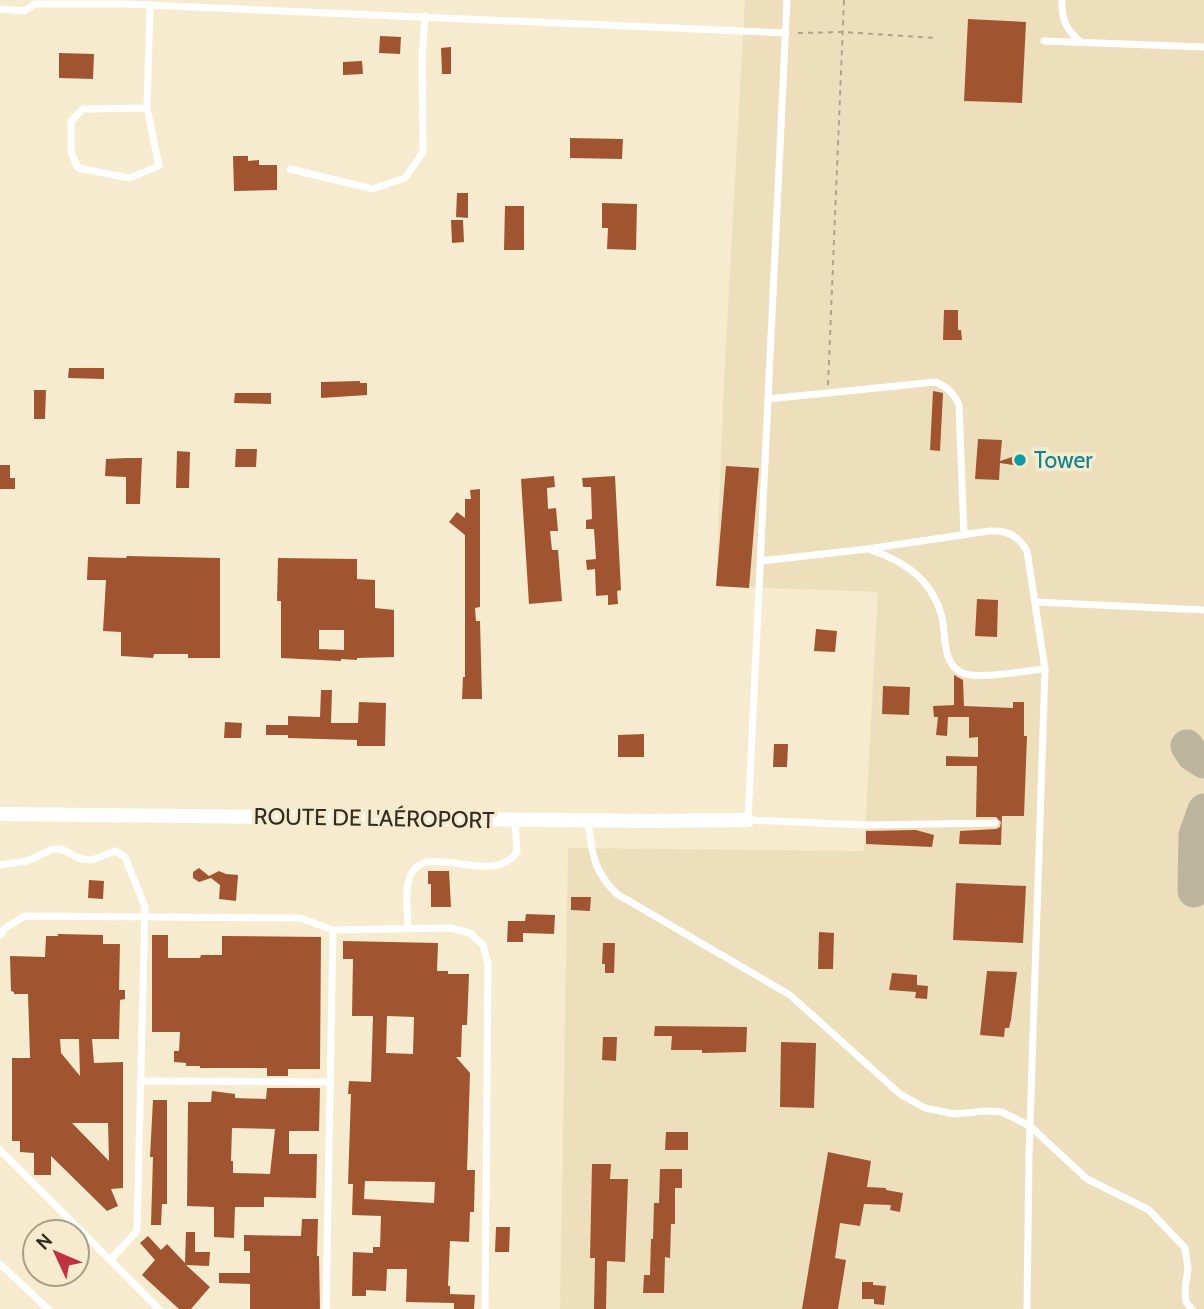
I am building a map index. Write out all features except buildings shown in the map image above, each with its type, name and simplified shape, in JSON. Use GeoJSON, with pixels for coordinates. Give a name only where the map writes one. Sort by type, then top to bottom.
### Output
{"type":"FeatureCollection","features":[{"type":"Feature","properties":{"kind":"street","name":"ROUTE DE L'AÉROPORT"},"geometry":{"type":"LineString","coordinates":[[0,814],[748,820]]}},
{"type":"Feature","properties":{"kind":"lane"},"geometry":{"type":"LineString","coordinates":[[788,0],[748,820],[865,825],[995,823]]}},
{"type":"Feature","properties":{"kind":"lane"},"geometry":{"type":"LineString","coordinates":[[1062,0],[1061,17],[1070,33],[1081,42]]}},
{"type":"Feature","properties":{"kind":"lane"},"geometry":{"type":"LineString","coordinates":[[0,9],[24,11],[31,2],[150,5],[786,33]]}},
{"type":"Feature","properties":{"kind":"lane"},"geometry":{"type":"LineString","coordinates":[[147,107],[83,109],[71,121],[71,152],[78,168],[129,178],[159,166],[147,107],[150,5]]}},
{"type":"Feature","properties":{"kind":"lane"},"geometry":{"type":"LineString","coordinates":[[290,169],[373,189],[405,178],[423,152],[422,56],[425,16]]}},
{"type":"Feature","properties":{"kind":"lane"},"geometry":{"type":"LineString","coordinates":[[1044,41],[1204,47]]}},
{"type":"Feature","properties":{"kind":"lane"},"geometry":{"type":"LineString","coordinates":[[768,399],[936,382],[954,394],[959,405],[964,535]]}},
{"type":"Feature","properties":{"kind":"lane"},"geometry":{"type":"LineString","coordinates":[[761,561],[1003,530],[1021,540],[1027,551],[1045,668],[1030,1126],[1027,1309]]}},
{"type":"Feature","properties":{"kind":"lane"},"geometry":{"type":"LineString","coordinates":[[867,549],[892,557],[910,568],[923,581],[942,616],[947,651],[952,664],[960,672],[979,675],[1045,668]]}},
{"type":"Feature","properties":{"kind":"lane"},"geometry":{"type":"LineString","coordinates":[[1035,602],[1204,610]]}},
{"type":"Feature","properties":{"kind":"lane"},"geometry":{"type":"LineString","coordinates":[[408,928],[407,885],[418,866],[425,861],[436,860],[481,868],[506,862],[517,852],[515,820]]}},
{"type":"Feature","properties":{"kind":"lane"},"geometry":{"type":"LineString","coordinates":[[588,820],[596,867],[602,880],[617,894],[790,995],[900,1094],[925,1108],[954,1114],[1002,1112],[1030,1126],[1087,1179],[1149,1210],[1185,1248],[1188,1269],[1186,1302],[1192,1309]]}},
{"type":"Feature","properties":{"kind":"lane"},"geometry":{"type":"LineString","coordinates":[[0,865],[27,861],[53,849],[61,849],[81,859],[92,860],[115,851],[125,857],[145,907],[137,1231],[110,1261]]}},
{"type":"Feature","properties":{"kind":"lane"},"geometry":{"type":"LineString","coordinates":[[0,935],[5,928],[24,916],[300,918],[333,930],[450,928],[470,933],[483,945],[488,964],[485,1309]]}},
{"type":"Feature","properties":{"kind":"lane"},"geometry":{"type":"LineString","coordinates":[[326,1309],[333,930]]}},
{"type":"Feature","properties":{"kind":"lane"},"geometry":{"type":"LineString","coordinates":[[141,1081],[330,1082]]}},
{"type":"Feature","properties":{"kind":"lane"},"geometry":{"type":"LineString","coordinates":[[0,1150],[159,1309]]}},
{"type":"Feature","properties":{"kind":"lane"},"geometry":{"type":"LineString","coordinates":[[0,1264],[48,1309]]}},
{"type":"Feature","properties":{"kind":"path"},"geometry":{"type":"LineString","coordinates":[[827,393],[844,0]]}},
{"type":"Feature","properties":{"kind":"path"},"geometry":{"type":"LineString","coordinates":[[786,33],[843,32],[935,38]]}},
{"type":"Feature","properties":{"kind":"shaded area"},"geometry":{"type":"Polygon","coordinates":[[[745,0],[1204,0],[1204,1309],[560,1309],[568,848],[864,851],[878,592],[716,586],[724,381],[745,0]]]}},
{"type":"Feature","properties":{"kind":"taxiway"},"geometry":{"type":"LineString","coordinates":[[1187,746],[1193,755],[1204,762]]}},
{"type":"Feature","properties":{"kind":"taxiway"},"geometry":{"type":"LineString","coordinates":[[1194,891],[1195,835],[1204,810]]}},
{"type":"Feature","properties":{"kind":"place","name":"Tower"},"geometry":{"type":"Point","coordinates":[1020,460]}}]}
